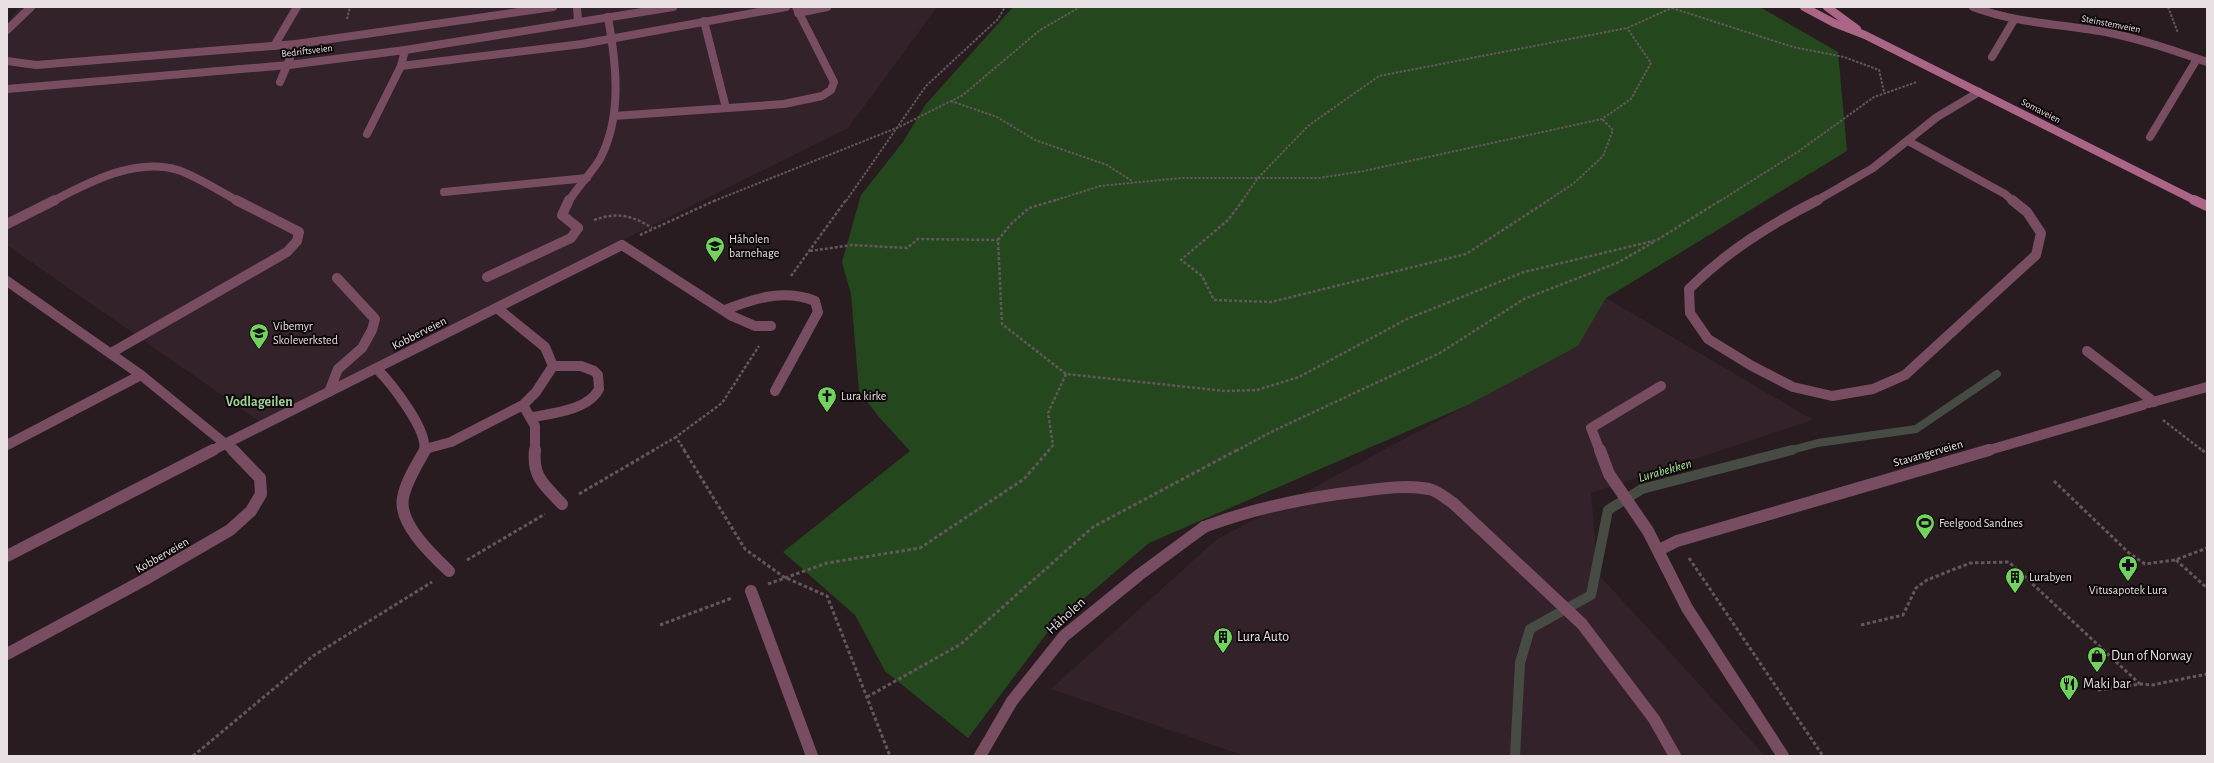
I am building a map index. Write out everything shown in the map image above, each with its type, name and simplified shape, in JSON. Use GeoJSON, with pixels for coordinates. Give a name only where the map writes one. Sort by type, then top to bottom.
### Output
{"type":"FeatureCollection","features":[{"type":"Feature","properties":{"kind":"main road","name":"Somaveien"},"geometry":{"type":"LineString","coordinates":[[1804,7],[1834,23],[1865,35],[2207,206]]}},
{"type":"Feature","properties":{"kind":"main road","name":"Somaveien"},"geometry":{"type":"LineString","coordinates":[[1828,7],[1865,35]]}},
{"type":"Feature","properties":{"kind":"street"},"geometry":{"type":"LineString","coordinates":[[7,30],[31,7]]}},
{"type":"Feature","properties":{"kind":"street"},"geometry":{"type":"LineString","coordinates":[[274,46],[297,7]]}},
{"type":"Feature","properties":{"kind":"street"},"geometry":{"type":"LineString","coordinates":[[7,61],[36,65],[296,44],[553,7]]}},
{"type":"Feature","properties":{"kind":"street"},"geometry":{"type":"LineString","coordinates":[[577,7],[578,21]]}},
{"type":"Feature","properties":{"kind":"street","name":"Bedriftsveien"},"geometry":{"type":"LineString","coordinates":[[7,89],[289,65],[405,50],[578,21],[673,7]]}},
{"type":"Feature","properties":{"kind":"street"},"geometry":{"type":"LineString","coordinates":[[401,66],[582,44],[612,37],[786,7]]}},
{"type":"Feature","properties":{"kind":"street"},"geometry":{"type":"LineString","coordinates":[[614,116],[784,104],[822,96],[831,90],[834,82],[797,10],[827,7]]}},
{"type":"Feature","properties":{"kind":"street","name":"Steinstemveien"},"geometry":{"type":"LineString","coordinates":[[1973,7],[1996,16],[2014,20],[2110,32],[2187,54],[2207,62]]}},
{"type":"Feature","properties":{"kind":"street"},"geometry":{"type":"LineString","coordinates":[[487,277],[571,238],[578,228],[562,216],[566,203],[587,178],[601,156],[614,116],[612,37],[608,17]]}},
{"type":"Feature","properties":{"kind":"street"},"geometry":{"type":"LineString","coordinates":[[1992,57],[2014,20]]}},
{"type":"Feature","properties":{"kind":"street"},"geometry":{"type":"LineString","coordinates":[[704,21],[726,108]]}},
{"type":"Feature","properties":{"kind":"street"},"geometry":{"type":"LineString","coordinates":[[280,82],[289,65],[296,44]]}},
{"type":"Feature","properties":{"kind":"street"},"geometry":{"type":"LineString","coordinates":[[367,134],[401,66],[405,50]]}},
{"type":"Feature","properties":{"kind":"street"},"geometry":{"type":"LineString","coordinates":[[2150,137],[2197,59]]}},
{"type":"Feature","properties":{"kind":"street"},"geometry":{"type":"LineString","coordinates":[[1908,141],[2005,194],[2027,212],[2041,233],[2036,255],[1905,375],[1873,389],[1832,396],[1793,387],[1752,366],[1708,339],[1690,313],[1689,289],[1709,268],[1764,229],[1873,168],[1929,123],[1964,99],[1979,92]]}},
{"type":"Feature","properties":{"kind":"street"},"geometry":{"type":"LineString","coordinates":[[7,224],[95,182],[134,169],[157,166],[178,170],[299,232],[297,241],[287,252],[111,353]]}},
{"type":"Feature","properties":{"kind":"street"},"geometry":{"type":"LineString","coordinates":[[444,192],[587,178]]}},
{"type":"Feature","properties":{"kind":"street"},"geometry":{"type":"LineString","coordinates":[[622,245],[696,294],[725,310],[732,316],[748,324],[764,327],[771,326]]}},
{"type":"Feature","properties":{"kind":"street","name":"Kobberveien"},"geometry":{"type":"LineString","coordinates":[[7,556],[226,443],[377,369],[622,245]]}},
{"type":"Feature","properties":{"kind":"street"},"geometry":{"type":"LineString","coordinates":[[329,392],[338,369],[362,348],[372,330],[375,319],[337,278]]}},
{"type":"Feature","properties":{"kind":"street","name":"Kobberveien"},"geometry":{"type":"LineString","coordinates":[[7,281],[28,294],[141,375],[226,443],[260,478],[261,494],[251,511],[230,530],[144,580],[7,654]]}},
{"type":"Feature","properties":{"kind":"street"},"geometry":{"type":"LineString","coordinates":[[725,310],[755,298],[785,296],[806,297],[816,301],[818,312],[775,391]]}},
{"type":"Feature","properties":{"kind":"street"},"geometry":{"type":"LineString","coordinates":[[497,308],[545,347],[553,366]]}},
{"type":"Feature","properties":{"kind":"street"},"geometry":{"type":"LineString","coordinates":[[2087,351],[2154,402]]}},
{"type":"Feature","properties":{"kind":"street"},"geometry":{"type":"LineString","coordinates":[[425,449],[452,442],[523,405],[536,392],[553,366]]}},
{"type":"Feature","properties":{"kind":"street"},"geometry":{"type":"LineString","coordinates":[[533,417],[567,410],[591,398],[598,391],[600,384],[599,376],[593,370],[581,366],[553,366]]}},
{"type":"Feature","properties":{"kind":"street"},"geometry":{"type":"LineString","coordinates":[[377,369],[392,383],[416,421],[425,449],[402,497],[401,507],[403,514],[428,552],[449,571]]}},
{"type":"Feature","properties":{"kind":"street"},"geometry":{"type":"LineString","coordinates":[[7,446],[141,375]]}},
{"type":"Feature","properties":{"kind":"street"},"geometry":{"type":"LineString","coordinates":[[1661,386],[1591,428],[1609,474],[1648,531],[1659,550],[1687,608],[1783,756]]}},
{"type":"Feature","properties":{"kind":"street","name":"Stavangerveien"},"geometry":{"type":"LineString","coordinates":[[1659,550],[1677,541],[2143,405],[2207,388]]}},
{"type":"Feature","properties":{"kind":"street"},"geometry":{"type":"LineString","coordinates":[[523,405],[533,417],[538,436],[536,470],[538,478],[562,504]]}},
{"type":"Feature","properties":{"kind":"street","name":"Håholen"},"geometry":{"type":"LineString","coordinates":[[980,756],[1012,701],[1064,636],[1139,575],[1204,527],[1231,516],[1328,494],[1406,486],[1429,489],[1453,503],[1582,624],[1654,719],[1675,756]]}},
{"type":"Feature","properties":{"kind":"street"},"geometry":{"type":"LineString","coordinates":[[751,591],[812,756]]}},
{"type":"Feature","properties":{"kind":"path"},"geometry":{"type":"LineString","coordinates":[[785,296],[790,277],[899,127],[926,86],[998,19],[1005,7]]}},
{"type":"Feature","properties":{"kind":"path"},"geometry":{"type":"LineString","coordinates":[[622,245],[652,228],[763,180],[851,147],[899,127],[951,101],[963,94],[1040,30],[1080,7]]}},
{"type":"Feature","properties":{"kind":"path"},"geometry":{"type":"LineString","coordinates":[[2168,7],[2187,54]]}},
{"type":"Feature","properties":{"kind":"path"},"geometry":{"type":"LineString","coordinates":[[1602,119],[1613,130],[1602,156],[1573,184],[1466,254],[1271,302],[1214,300],[1202,276],[1181,260],[1228,220],[1258,178],[1308,126],[1379,76],[1627,28],[1673,8],[1793,47],[1844,56],[1879,70],[1884,92]]}},
{"type":"Feature","properties":{"kind":"path"},"geometry":{"type":"LineString","coordinates":[[1627,28],[1650,63],[1631,99],[1602,119],[1364,171],[1319,178],[1181,178],[1133,182],[1100,186],[1029,208],[1011,224],[998,240],[1002,324],[1066,374],[1225,391],[1257,390],[1299,377],[1407,319],[1524,272],[1656,240]]}},
{"type":"Feature","properties":{"kind":"path"},"geometry":{"type":"LineString","coordinates":[[867,697],[962,644],[1093,527],[1269,433],[1440,353],[1524,299],[1618,263],[1799,150],[1874,97],[1884,92],[1919,81]]}},
{"type":"Feature","properties":{"kind":"path"},"geometry":{"type":"LineString","coordinates":[[951,101],[996,117],[1035,140],[1107,165],[1133,182]]}},
{"type":"Feature","properties":{"kind":"path"},"geometry":{"type":"LineString","coordinates":[[578,228],[608,214],[622,214],[636,217],[652,228]]}},
{"type":"Feature","properties":{"kind":"path"},"geometry":{"type":"LineString","coordinates":[[809,251],[852,245],[906,248],[918,239],[998,240]]}},
{"type":"Feature","properties":{"kind":"path"},"geometry":{"type":"LineString","coordinates":[[193,756],[313,656],[449,571],[676,437],[722,403],[771,326]]}},
{"type":"Feature","properties":{"kind":"path"},"geometry":{"type":"LineString","coordinates":[[660,625],[784,577],[827,563],[920,548],[1024,480],[1053,445],[1048,412],[1066,374]]}},
{"type":"Feature","properties":{"kind":"path"},"geometry":{"type":"LineString","coordinates":[[2184,436],[2207,454]]}},
{"type":"Feature","properties":{"kind":"path"},"geometry":{"type":"LineString","coordinates":[[676,437],[745,549],[784,577],[827,596],[890,756]]}},
{"type":"Feature","properties":{"kind":"path"},"geometry":{"type":"LineString","coordinates":[[2054,481],[2129,553],[2145,564],[2175,560],[2207,548]]}},
{"type":"Feature","properties":{"kind":"path"},"geometry":{"type":"LineString","coordinates":[[1677,541],[1823,756]]}},
{"type":"Feature","properties":{"kind":"path"},"geometry":{"type":"LineString","coordinates":[[2175,560],[2207,588]]}},
{"type":"Feature","properties":{"kind":"path"},"geometry":{"type":"LineString","coordinates":[[1861,625],[1903,616],[1916,588],[1927,580],[1970,562],[2009,562],[2140,684]]}},
{"type":"Feature","properties":{"kind":"path"},"geometry":{"type":"LineString","coordinates":[[2098,690],[2140,684],[2152,685],[2207,674]]}},
{"type":"Feature","properties":{"kind":"shaded area"},"geometry":{"type":"Polygon","coordinates":[[[19,7],[937,7],[848,128],[259,421],[7,245],[7,24],[19,7]]]}},
{"type":"Feature","properties":{"kind":"shaded area"},"geometry":{"type":"Polygon","coordinates":[[[1606,298],[1813,420],[1591,493],[1598,574],[1765,756],[1245,756],[1051,689],[1216,540],[1578,346],[1606,298]]]}},
{"type":"Feature","properties":{"kind":"green space"},"geometry":{"type":"Polygon","coordinates":[[[1013,7],[1760,7],[1838,52],[1847,151],[1606,298],[1578,346],[1468,405],[1149,543],[1053,625],[968,738],[885,671],[855,615],[783,552],[910,451],[879,417],[859,391],[851,294],[842,262],[861,195],[903,142],[926,104],[1013,7]]]}},
{"type":"Feature","properties":{"kind":"waterway","name":"Lurabekken"},"geometry":{"type":"LineString","coordinates":[[1788,451],[1818,443],[1916,429],[1997,374]]}},
{"type":"Feature","properties":{"kind":"waterway","name":"Lurabekken"},"geometry":{"type":"LineString","coordinates":[[1515,756],[1520,663],[1530,629],[1591,595],[1608,510],[1642,489],[1792,450]]}},
{"type":"Feature","properties":{"kind":"place","name":"Håholen barnehage"},"geometry":{"type":"Point","coordinates":[715,263]}},
{"type":"Feature","properties":{"kind":"place","name":"Vibemyr Skoleverksted"},"geometry":{"type":"Point","coordinates":[259,350]}},
{"type":"Feature","properties":{"kind":"place","name":"Lura kirke"},"geometry":{"type":"Point","coordinates":[827,413]}},
{"type":"Feature","properties":{"kind":"place","name":"Feelgood Sandnes"},"geometry":{"type":"Point","coordinates":[1925,540]}},
{"type":"Feature","properties":{"kind":"place","name":"Vitusapotek Lura"},"geometry":{"type":"Point","coordinates":[2128,582]}},
{"type":"Feature","properties":{"kind":"place","name":"Lurabyen"},"geometry":{"type":"Point","coordinates":[2015,594]}},
{"type":"Feature","properties":{"kind":"place","name":"Lura Auto"},"geometry":{"type":"Point","coordinates":[1223,654]}},
{"type":"Feature","properties":{"kind":"place","name":"Dun of Norway"},"geometry":{"type":"Point","coordinates":[2097,673]}},
{"type":"Feature","properties":{"kind":"place","name":"Maki bar"},"geometry":{"type":"Point","coordinates":[2069,701]}},
{"type":"Feature","properties":{"kind":"district","name":"Vodlageilen"},"geometry":{"type":"Point","coordinates":[259,402]}}]}
